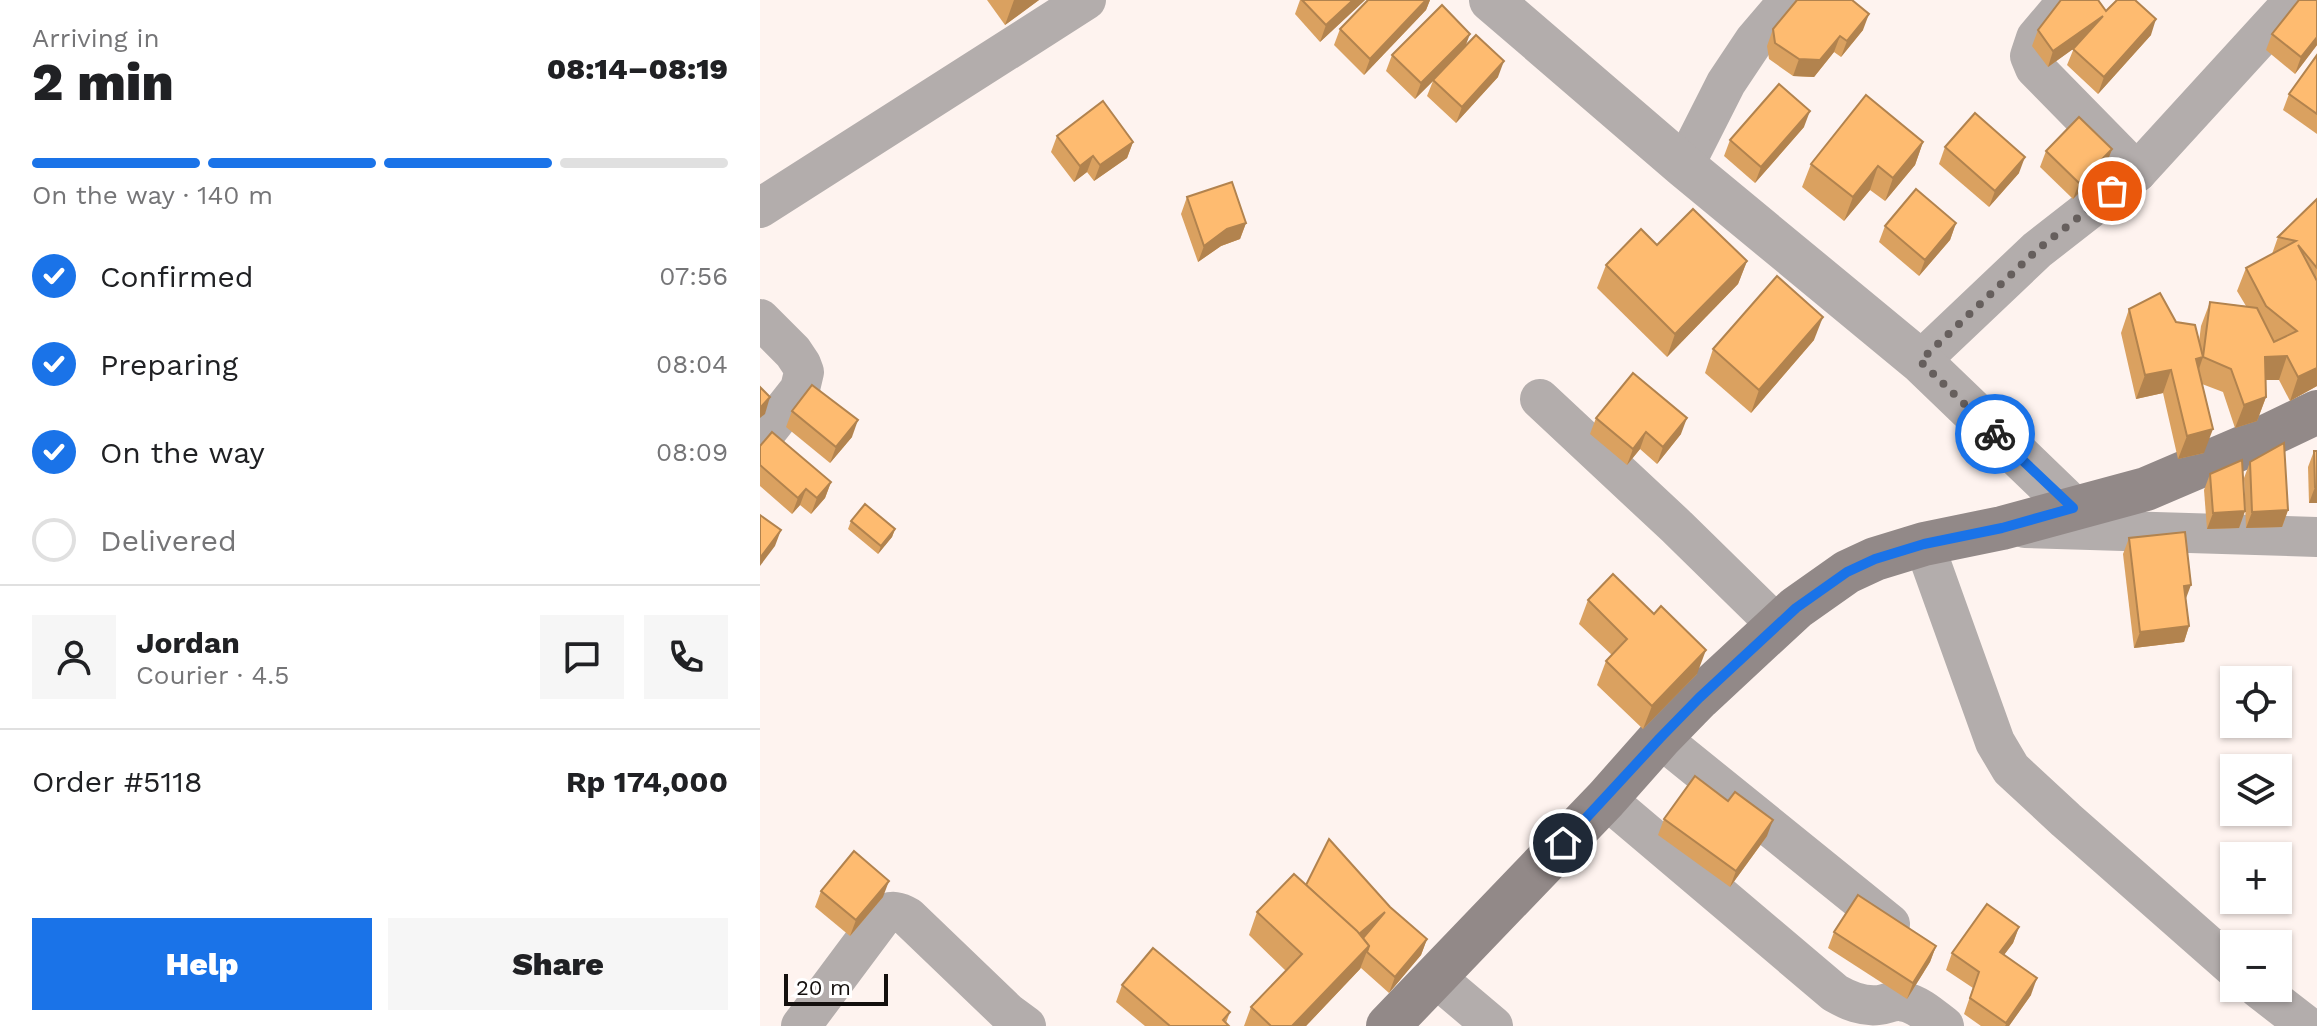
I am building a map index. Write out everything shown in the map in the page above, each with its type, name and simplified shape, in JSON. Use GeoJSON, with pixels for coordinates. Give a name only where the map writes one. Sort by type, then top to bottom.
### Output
{"type":"FeatureCollection","features":[{"type":"Feature","properties":{"kind":"main road"},"geometry":{"type":"LineString","coordinates":[[1388,1026],[1606,799],[1660,738],[1796,608],[1847,572],[1875,559],[1924,544],[2002,528],[2146,489],[2317,412]]}},
{"type":"Feature","properties":{"kind":"street"},"geometry":{"type":"LineString","coordinates":[[760,208],[1086,0]]}},
{"type":"Feature","properties":{"kind":"street"},"geometry":{"type":"LineString","coordinates":[[1491,0],[1684,166],[1920,361],[2073,508]]}},
{"type":"Feature","properties":{"kind":"street"},"geometry":{"type":"LineString","coordinates":[[1684,166],[1726,83],[1754,41],[1789,0]]}},
{"type":"Feature","properties":{"kind":"street"},"geometry":{"type":"LineString","coordinates":[[2068,0],[2036,38],[2030,56],[2035,68],[2137,172]]}},
{"type":"Feature","properties":{"kind":"street"},"geometry":{"type":"LineString","coordinates":[[1920,361],[2037,250],[2137,172],[2287,8]]}},
{"type":"Feature","properties":{"kind":"street"},"geometry":{"type":"LineString","coordinates":[[760,319],[793,352],[804,372],[800,389],[760,440]]}},
{"type":"Feature","properties":{"kind":"street"},"geometry":{"type":"LineString","coordinates":[[1540,399],[1777,625]]}},
{"type":"Feature","properties":{"kind":"street"},"geometry":{"type":"LineString","coordinates":[[2002,528],[2317,537]]}},
{"type":"Feature","properties":{"kind":"street"},"geometry":{"type":"LineString","coordinates":[[1924,544],[1995,742],[2011,769],[2220,956]]}},
{"type":"Feature","properties":{"kind":"street"},"geometry":{"type":"LineString","coordinates":[[1660,738],[1890,924]]}},
{"type":"Feature","properties":{"kind":"street"},"geometry":{"type":"LineString","coordinates":[[1606,799],[1835,993],[1862,1004],[1908,1002],[1944,1026]]}},
{"type":"Feature","properties":{"kind":"street"},"geometry":{"type":"LineString","coordinates":[[801,1026],[883,916],[895,912],[908,917],[1007,1012],[1026,1026]]}},
{"type":"Feature","properties":{"kind":"street"},"geometry":{"type":"LineString","coordinates":[[1435,977],[1493,1026]]}},
{"type":"Feature","properties":{"kind":"street"},"geometry":{"type":"LineString","coordinates":[[2276,1002],[2307,1026]]}},
{"type":"Feature","properties":{"kind":"building"},"geometry":{"type":"Polygon","coordinates":[[[1302,0],[1353,0],[1326,25],[1302,0]]]}},
{"type":"Feature","properties":{"kind":"building"},"geometry":{"type":"Polygon","coordinates":[[[1368,0],[1426,0],[1370,59],[1340,29],[1368,0]]]}},
{"type":"Feature","properties":{"kind":"building"},"geometry":{"type":"Polygon","coordinates":[[[1797,0],[1852,0],[1869,14],[1847,41],[1840,36],[1820,60],[1799,59],[1775,43],[1773,29],[1797,0]]]}},
{"type":"Feature","properties":{"kind":"building"},"geometry":{"type":"Polygon","coordinates":[[[2061,0],[2098,0],[2106,11],[2117,0],[2135,0],[2156,19],[2104,77],[2073,49],[2103,16],[2053,51],[2038,30],[2061,0]]]}},
{"type":"Feature","properties":{"kind":"building"},"geometry":{"type":"Polygon","coordinates":[[[2299,0],[2317,0],[2317,37],[2301,57],[2272,34],[2299,0]]]}},
{"type":"Feature","properties":{"kind":"building"},"geometry":{"type":"Polygon","coordinates":[[[1442,5],[1470,34],[1421,83],[1392,55],[1442,5]]]}},
{"type":"Feature","properties":{"kind":"building"},"geometry":{"type":"Polygon","coordinates":[[[1476,35],[1504,61],[1462,107],[1433,80],[1476,35]]]}},
{"type":"Feature","properties":{"kind":"building"},"geometry":{"type":"Polygon","coordinates":[[[2317,55],[2317,114],[2289,94],[2317,55]]]}},
{"type":"Feature","properties":{"kind":"building"},"geometry":{"type":"Polygon","coordinates":[[[1779,84],[1810,111],[1761,167],[1730,140],[1779,84]]]}},
{"type":"Feature","properties":{"kind":"building"},"geometry":{"type":"Polygon","coordinates":[[[1866,95],[1923,142],[1893,178],[1878,166],[1853,197],[1811,164],[1866,95]]]}},
{"type":"Feature","properties":{"kind":"building"},"geometry":{"type":"Polygon","coordinates":[[[1103,101],[1133,142],[1100,165],[1093,156],[1080,166],[1057,136],[1103,101]]]}},
{"type":"Feature","properties":{"kind":"building"},"geometry":{"type":"Polygon","coordinates":[[[1975,113],[2025,157],[1995,191],[1945,147],[1975,113]]]}},
{"type":"Feature","properties":{"kind":"building"},"geometry":{"type":"Polygon","coordinates":[[[2079,117],[2112,149],[2079,183],[2046,151],[2079,117]]]}},
{"type":"Feature","properties":{"kind":"building"},"geometry":{"type":"Polygon","coordinates":[[[1232,182],[1246,223],[1227,229],[1204,246],[1187,197],[1232,182]]]}},
{"type":"Feature","properties":{"kind":"building"},"geometry":{"type":"Polygon","coordinates":[[[1916,189],[1956,223],[1925,260],[1885,226],[1916,189]]]}},
{"type":"Feature","properties":{"kind":"building"},"geometry":{"type":"Polygon","coordinates":[[[2317,199],[2317,268],[2298,245],[2317,281],[2317,368],[2298,377],[2287,356],[2265,357],[2266,397],[2244,405],[2231,369],[2203,357],[2210,302],[2257,308],[2274,342],[2297,331],[2266,306],[2246,268],[2296,241],[2278,237],[2317,199]]]}},
{"type":"Feature","properties":{"kind":"building"},"geometry":{"type":"Polygon","coordinates":[[[1693,209],[1747,261],[1675,334],[1606,265],[1641,229],[1657,245],[1693,209]]]}},
{"type":"Feature","properties":{"kind":"building"},"geometry":{"type":"Polygon","coordinates":[[[1777,276],[1823,317],[1759,390],[1713,349],[1777,276]]]}},
{"type":"Feature","properties":{"kind":"building"},"geometry":{"type":"Polygon","coordinates":[[[2160,293],[2176,322],[2195,325],[2203,357],[2196,359],[2213,429],[2187,436],[2171,370],[2145,375],[2129,309],[2160,293]]]}},
{"type":"Feature","properties":{"kind":"building"},"geometry":{"type":"Polygon","coordinates":[[[1633,373],[1687,418],[1663,447],[1646,432],[1633,449],[1596,418],[1633,373]]]}},
{"type":"Feature","properties":{"kind":"building"},"geometry":{"type":"Polygon","coordinates":[[[812,385],[858,420],[836,447],[792,411],[812,385]]]}},
{"type":"Feature","properties":{"kind":"building"},"geometry":{"type":"Polygon","coordinates":[[[760,387],[770,397],[760,408],[760,387]]]}},
{"type":"Feature","properties":{"kind":"building"},"geometry":{"type":"Polygon","coordinates":[[[772,432],[831,482],[817,498],[806,489],[798,498],[760,465],[760,446],[772,432]]]}},
{"type":"Feature","properties":{"kind":"building"},"geometry":{"type":"Polygon","coordinates":[[[2284,443],[2288,510],[2252,512],[2250,462],[2284,443]]]}},
{"type":"Feature","properties":{"kind":"building"},"geometry":{"type":"Polygon","coordinates":[[[2314,451],[2317,451],[2317,487],[2315,487],[2314,451]]]}},
{"type":"Feature","properties":{"kind":"building"},"geometry":{"type":"Polygon","coordinates":[[[2242,460],[2245,511],[2213,513],[2210,474],[2242,460]]]}},
{"type":"Feature","properties":{"kind":"building"},"geometry":{"type":"Polygon","coordinates":[[[865,504],[895,529],[881,546],[851,521],[865,504]]]}},
{"type":"Feature","properties":{"kind":"building"},"geometry":{"type":"Polygon","coordinates":[[[760,515],[781,530],[760,558],[760,515]]]}},
{"type":"Feature","properties":{"kind":"building"},"geometry":{"type":"Polygon","coordinates":[[[2185,532],[2191,585],[2184,586],[2189,626],[2140,632],[2129,538],[2185,532]]]}},
{"type":"Feature","properties":{"kind":"building"},"geometry":{"type":"Polygon","coordinates":[[[1613,574],[1654,614],[1661,606],[1706,650],[1652,706],[1606,661],[1627,639],[1588,600],[1613,574]]]}},
{"type":"Feature","properties":{"kind":"building"},"geometry":{"type":"Polygon","coordinates":[[[1695,776],[1728,801],[1735,792],[1773,820],[1736,871],[1664,819],[1695,776]]]}},
{"type":"Feature","properties":{"kind":"building"},"geometry":{"type":"Polygon","coordinates":[[[1329,839],[1390,907],[1427,939],[1395,977],[1367,952],[1369,946],[1363,938],[1385,912],[1359,934],[1306,885],[1329,839]]]}},
{"type":"Feature","properties":{"kind":"building"},"geometry":{"type":"Polygon","coordinates":[[[854,851],[889,881],[856,920],[821,891],[854,851]]]}},
{"type":"Feature","properties":{"kind":"building"},"geometry":{"type":"Polygon","coordinates":[[[1294,874],[1357,931],[1369,946],[1292,1026],[1271,1026],[1251,1007],[1302,954],[1257,912],[1294,874]]]}},
{"type":"Feature","properties":{"kind":"building"},"geometry":{"type":"Polygon","coordinates":[[[1858,895],[1936,946],[1913,983],[1834,932],[1858,895]]]}},
{"type":"Feature","properties":{"kind":"building"},"geometry":{"type":"Polygon","coordinates":[[[1987,904],[2019,927],[2000,952],[2037,978],[2006,1023],[1970,998],[1979,972],[1952,953],[1987,904]]]}},
{"type":"Feature","properties":{"kind":"building"},"geometry":{"type":"Polygon","coordinates":[[[1153,948],[1230,1012],[1223,1020],[1229,1026],[1170,1026],[1122,985],[1153,948]]]}},
{"type":"Feature","properties":{"kind":"way so far"},"geometry":{"type":"LineString","coordinates":[[1995,434],[1920,361],[2037,250],[2112,191]]}},
{"type":"Feature","properties":{"kind":"route"},"geometry":{"type":"LineString","coordinates":[[1563,843],[1699,698],[1796,608],[1847,572],[1875,559],[1924,544],[2002,528],[2073,508],[1995,434]]}}]}
